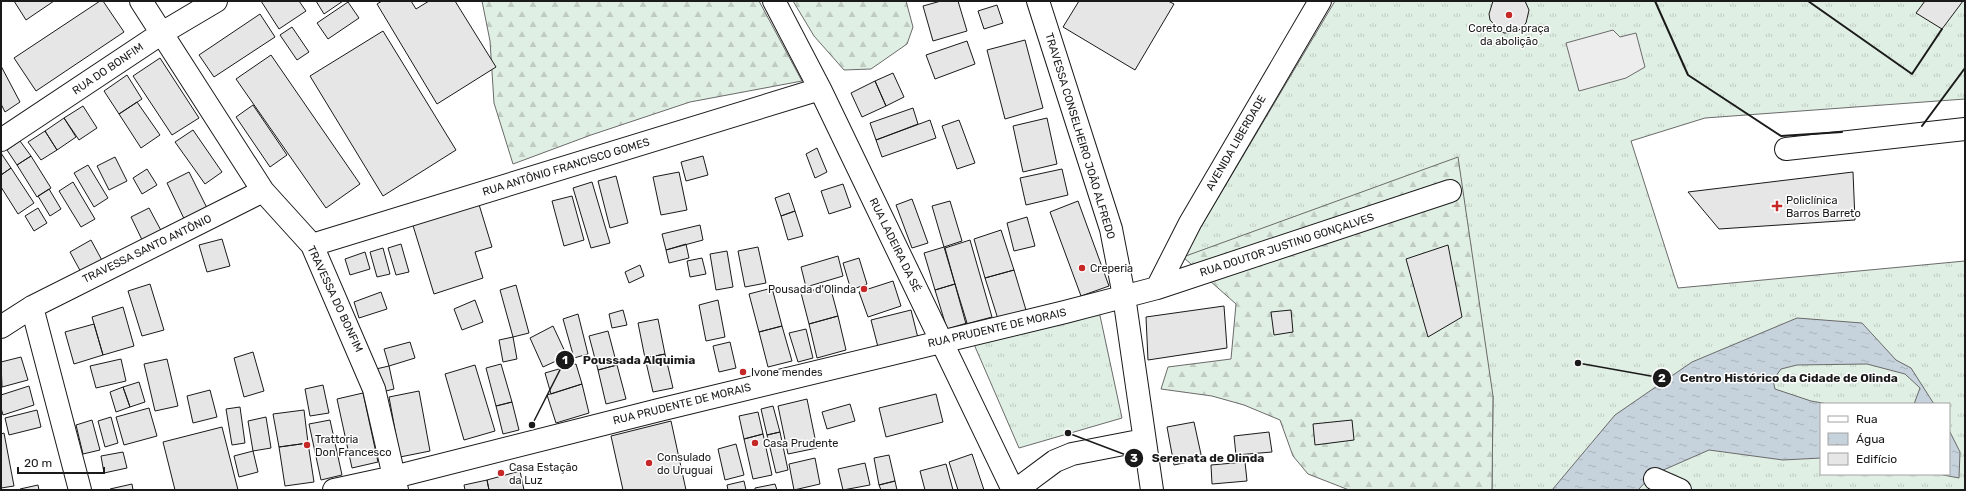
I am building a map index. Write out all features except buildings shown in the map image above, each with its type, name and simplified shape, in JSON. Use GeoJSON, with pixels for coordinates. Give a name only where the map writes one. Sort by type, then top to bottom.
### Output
{"type":"FeatureCollection","features":[{"type":"Feature","properties":{"kind":"street","name":"TRAVESSA DO BONFIM"},"geometry":{"type":"LineString","coordinates":[[141,1],[263,192],[312,245],[374,389],[396,484]]}},
{"type":"Feature","properties":{"kind":"street","name":"RUA DO BONFIM"},"geometry":{"type":"LineString","coordinates":[[1,140],[162,33],[216,1]]}},
{"type":"Feature","properties":{"kind":"street","name":"RUA LADEIRA DA SÉ"},"geometry":{"type":"LineString","coordinates":[[774,1],[820,89],[1013,490]]}},
{"type":"Feature","properties":{"kind":"street","name":"TRAVESSA CONSELHEIRO JOÃO ALFREDO"},"geometry":{"type":"LineString","coordinates":[[1038,1],[1111,230],[1124,296],[1152,490]]}},
{"type":"Feature","properties":{"kind":"street","name":"AVENIDA LIBERDADE"},"geometry":{"type":"LineString","coordinates":[[1157,288],[1190,223],[1320,1]]}},
{"type":"Feature","properties":{"kind":"street","name":"RUA ANTÔNIO FRANCISCO GOMES"},"geometry":{"type":"LineString","coordinates":[[312,245],[820,89]]}},
{"type":"Feature","properties":{"kind":"street"},"geometry":{"type":"LineString","coordinates":[[1786,149],[1965,129]]}},
{"type":"Feature","properties":{"kind":"street","name":"RUA DOUTOR JUSTINO GONÇALVES"},"geometry":{"type":"LineString","coordinates":[[1124,296],[1157,288],[1450,191]]}},
{"type":"Feature","properties":{"kind":"street","name":"TRAVESSA SANTO ANTÔNIO"},"geometry":{"type":"LineString","coordinates":[[1,327],[32,307],[263,192]]}},
{"type":"Feature","properties":{"kind":"street","name":"RUA PRUDENTE DE MORAIS"},"geometry":{"type":"LineString","coordinates":[[334,490],[396,484],[667,408],[1065,312],[1124,296]]}},
{"type":"Feature","properties":{"kind":"street"},"geometry":{"type":"LineString","coordinates":[[32,307],[80,490]]}},
{"type":"Feature","properties":{"kind":"street"},"geometry":{"type":"LineString","coordinates":[[1016,490],[1046,467],[1072,454],[1144,440]]}},
{"type":"Feature","properties":{"kind":"street"},"geometry":{"type":"LineString","coordinates":[[1655,479],[1680,490]]}},
{"type":"Feature","properties":{"kind":"green space"},"geometry":{"type":"Polygon","coordinates":[[[482,1],[759,1],[802,81],[690,102],[591,135],[513,164],[494,103],[490,41],[482,1]]]}},
{"type":"Feature","properties":{"kind":"green space"},"geometry":{"type":"Polygon","coordinates":[[[793,1],[906,1],[913,27],[907,44],[871,69],[844,70],[814,36],[793,1]]]}},
{"type":"Feature","properties":{"kind":"green space"},"geometry":{"type":"Polygon","coordinates":[[[1335,1],[1965,1],[1965,99],[1705,118],[1631,141],[1678,288],[1965,261],[1965,490],[1492,490],[1493,396],[1183,257],[1335,1]]]}},
{"type":"Feature","properties":{"kind":"green space"},"geometry":{"type":"Polygon","coordinates":[[[1458,157],[1493,396],[1492,490],[1349,490],[1308,474],[1293,456],[1280,420],[1244,405],[1212,396],[1161,389],[1168,367],[1231,359],[1236,304],[1183,257],[1458,157]]]}},
{"type":"Feature","properties":{"kind":"green space"},"geometry":{"type":"Polygon","coordinates":[[[1099,311],[1122,418],[1019,448],[973,342],[1099,311]]]}},
{"type":"Feature","properties":{"kind":"shaded area"},"geometry":{"type":"Polygon","coordinates":[[[1613,30],[1620,37],[1636,33],[1645,67],[1626,78],[1579,91],[1566,43],[1613,30]]]}},
{"type":"Feature","properties":{"kind":"water"},"geometry":{"type":"Polygon","coordinates":[[[1797,318],[1862,323],[1896,360],[1911,368],[1933,403],[1914,403],[1920,388],[1905,374],[1867,364],[1797,365],[1781,369],[1773,380],[1775,389],[1811,401],[1822,403],[1820,403],[1820,458],[1783,460],[1709,450],[1652,475],[1638,490],[1552,490],[1615,415],[1692,362],[1797,318]]]}},
{"type":"Feature","properties":{"kind":"water"},"geometry":{"type":"Polygon","coordinates":[[[1950,432],[1960,452],[1959,478],[1943,475],[1950,475],[1950,432]]]}},
{"type":"Feature","properties":{"kind":"wall"},"geometry":{"type":"LineString","coordinates":[[1655,1],[1688,75],[1781,136],[1842,132]]}},
{"type":"Feature","properties":{"kind":"wall"},"geometry":{"type":"LineString","coordinates":[[1808,1],[1912,74],[1942,29]]}},
{"type":"Feature","properties":{"kind":"wall"},"geometry":{"type":"LineString","coordinates":[[1922,126],[1965,68]]}},
{"type":"Feature","properties":{"kind":"place","name":"Coreto da praça da abolição"},"geometry":{"type":"Point","coordinates":[1509,15]}},
{"type":"Feature","properties":{"kind":"place","name":"Policlínica Barros Barreto"},"geometry":{"type":"Point","coordinates":[1777,206]}},
{"type":"Feature","properties":{"kind":"place","name":"Creperia"},"geometry":{"type":"Point","coordinates":[1082,268]}},
{"type":"Feature","properties":{"kind":"place","name":"Pousada d'Olinda"},"geometry":{"type":"Point","coordinates":[864,289]}},
{"type":"Feature","properties":{"kind":"place","name":"Centro Histórico da Cidade de Olinda"},"geometry":{"type":"Point","coordinates":[1578,363]}},
{"type":"Feature","properties":{"kind":"place","name":"Ivone mendes"},"geometry":{"type":"Point","coordinates":[743,372]}},
{"type":"Feature","properties":{"kind":"place","name":"Poussada Alquimia"},"geometry":{"type":"Point","coordinates":[532,425]}},
{"type":"Feature","properties":{"kind":"place","name":"Serenata de Olinda"},"geometry":{"type":"Point","coordinates":[1068,433]}},
{"type":"Feature","properties":{"kind":"place","name":"Casa Prudente"},"geometry":{"type":"Point","coordinates":[755,443]}},
{"type":"Feature","properties":{"kind":"place","name":"Trattoria Don Francesco"},"geometry":{"type":"Point","coordinates":[307,445]}},
{"type":"Feature","properties":{"kind":"place","name":"Consulado do Uruguai"},"geometry":{"type":"Point","coordinates":[649,463]}},
{"type":"Feature","properties":{"kind":"place","name":"Casa Estação da Luz"},"geometry":{"type":"Point","coordinates":[501,473]}}]}
